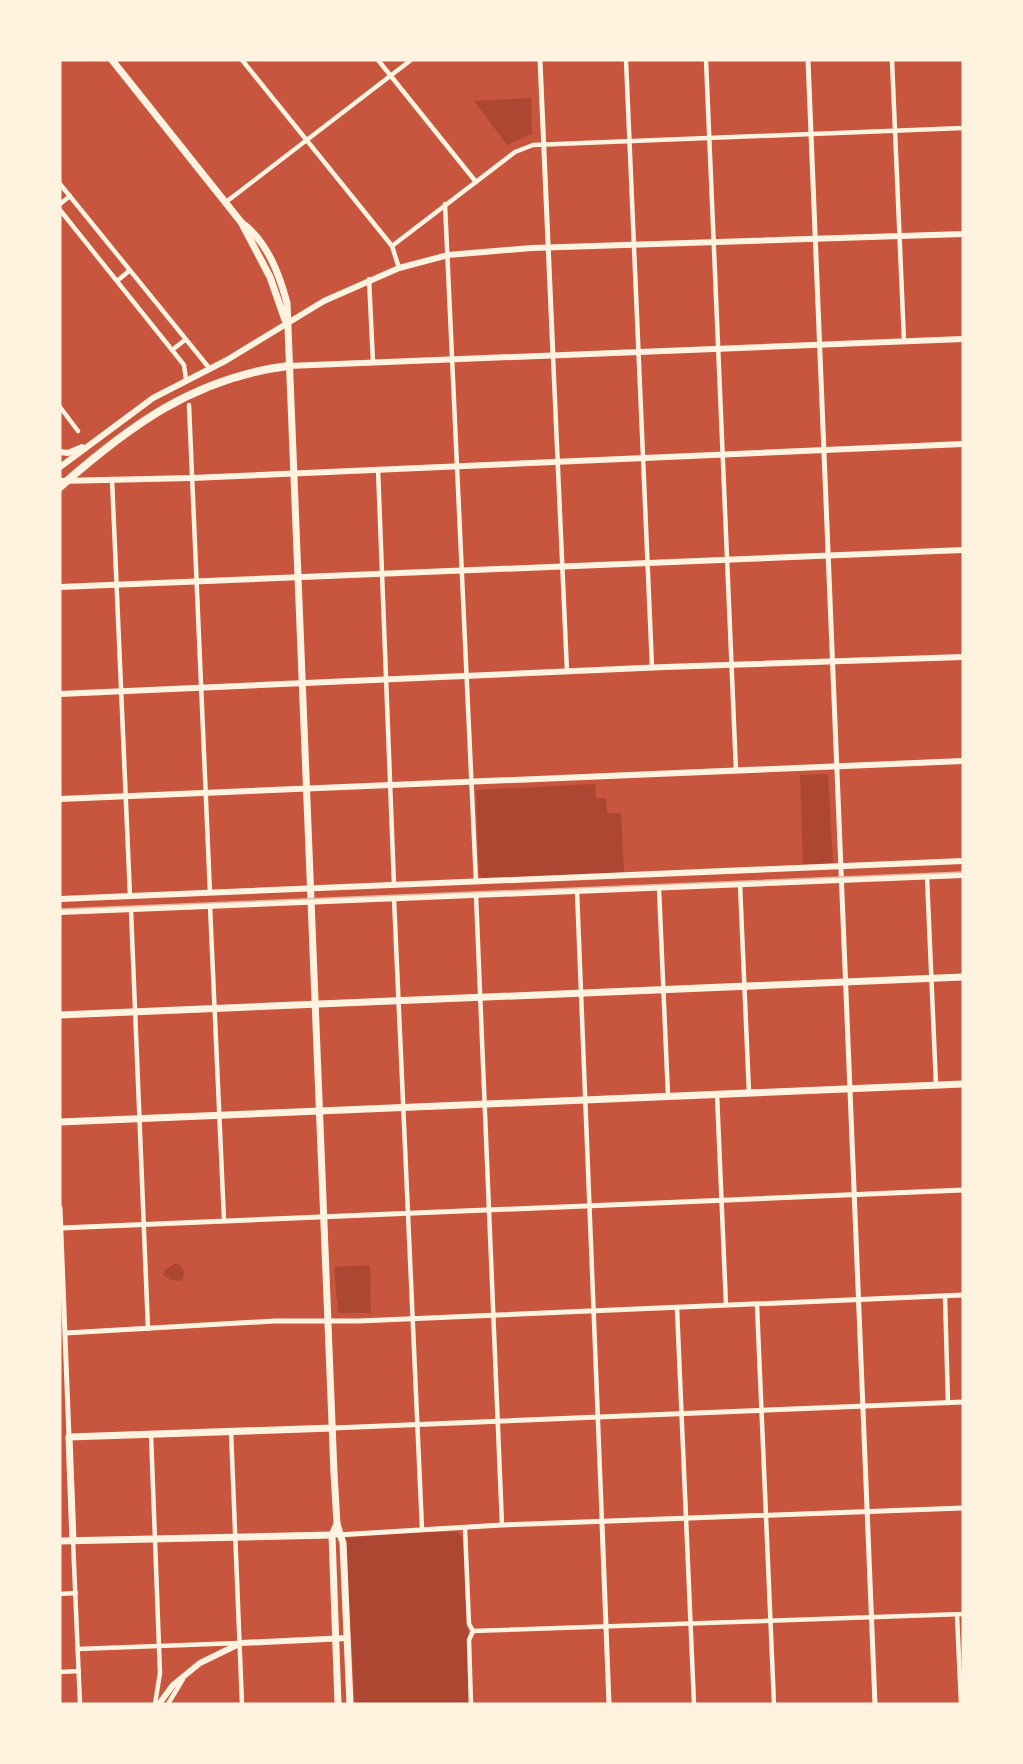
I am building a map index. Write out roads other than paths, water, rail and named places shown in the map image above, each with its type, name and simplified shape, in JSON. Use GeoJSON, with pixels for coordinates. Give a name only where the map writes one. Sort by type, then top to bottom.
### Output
{"type":"FeatureCollection","features":[{"type":"Feature","properties":{"kind":"highway"},"geometry":{"type":"LineString","coordinates":[[60,487],[136,425],[184,397],[246,372],[288,366]]}},
{"type":"Feature","properties":{"kind":"main road"},"geometry":{"type":"LineString","coordinates":[[112,60],[241,222],[259,240],[279,276],[287,303],[337,1524],[343,1535],[350,1704]]}},
{"type":"Feature","properties":{"kind":"main road"},"geometry":{"type":"LineString","coordinates":[[60,467],[153,398],[210,369],[286,322],[369,279],[399,268],[448,255],[532,248],[963,234]]}},
{"type":"Feature","properties":{"kind":"main road"},"geometry":{"type":"LineString","coordinates":[[288,366],[963,339]]}},
{"type":"Feature","properties":{"kind":"main road"},"geometry":{"type":"LineString","coordinates":[[60,481],[192,478],[963,444]]}},
{"type":"Feature","properties":{"kind":"main road"},"geometry":{"type":"LineString","coordinates":[[60,452],[68,453],[87,445]]}},
{"type":"Feature","properties":{"kind":"main road"},"geometry":{"type":"LineString","coordinates":[[60,587],[963,550]]}},
{"type":"Feature","properties":{"kind":"main road"},"geometry":{"type":"LineString","coordinates":[[60,694],[652,667],[963,657]]}},
{"type":"Feature","properties":{"kind":"main road"},"geometry":{"type":"LineString","coordinates":[[60,799],[963,761]]}},
{"type":"Feature","properties":{"kind":"main road"},"geometry":{"type":"LineString","coordinates":[[60,899],[963,861]]}},
{"type":"Feature","properties":{"kind":"main road"},"geometry":{"type":"LineString","coordinates":[[60,912],[963,875]]}},
{"type":"Feature","properties":{"kind":"main road"},"geometry":{"type":"LineString","coordinates":[[60,1015],[215,1011],[963,977]]}},
{"type":"Feature","properties":{"kind":"main road"},"geometry":{"type":"LineString","coordinates":[[60,1122],[319,1110],[484,1106],[963,1084]]}},
{"type":"Feature","properties":{"kind":"main road"},"geometry":{"type":"LineString","coordinates":[[73,1540],[69,1437],[333,1428]]}},
{"type":"Feature","properties":{"kind":"main road"},"geometry":{"type":"LineString","coordinates":[[337,1524],[332,1535],[338,1704]]}},
{"type":"Feature","properties":{"kind":"main road"},"geometry":{"type":"LineString","coordinates":[[60,1541],[332,1535]]}},
{"type":"Feature","properties":{"kind":"main road"},"geometry":{"type":"LineString","coordinates":[[157,1704],[188,1672],[208,1659],[242,1643],[347,1638]]}},
{"type":"Feature","properties":{"kind":"street"},"geometry":{"type":"LineString","coordinates":[[242,60],[392,246],[399,268]]}},
{"type":"Feature","properties":{"kind":"street"},"geometry":{"type":"LineString","coordinates":[[378,60],[476,182]]}},
{"type":"Feature","properties":{"kind":"street"},"geometry":{"type":"LineString","coordinates":[[226,202],[411,60]]}},
{"type":"Feature","properties":{"kind":"street"},"geometry":{"type":"LineString","coordinates":[[540,60],[567,672]]}},
{"type":"Feature","properties":{"kind":"street"},"geometry":{"type":"LineString","coordinates":[[626,60],[652,667]]}},
{"type":"Feature","properties":{"kind":"street"},"geometry":{"type":"LineString","coordinates":[[706,60],[736,771]]}},
{"type":"Feature","properties":{"kind":"street"},"geometry":{"type":"LineString","coordinates":[[808,60],[875,1704]]}},
{"type":"Feature","properties":{"kind":"street"},"geometry":{"type":"LineString","coordinates":[[892,60],[904,341]]}},
{"type":"Feature","properties":{"kind":"street"},"geometry":{"type":"LineString","coordinates":[[392,246],[515,152],[543,144],[963,128]]}},
{"type":"Feature","properties":{"kind":"street"},"geometry":{"type":"LineString","coordinates":[[60,184],[184,340],[210,369]]}},
{"type":"Feature","properties":{"kind":"street"},"geometry":{"type":"LineString","coordinates":[[60,204],[70,196]]}},
{"type":"Feature","properties":{"kind":"street"},"geometry":{"type":"LineString","coordinates":[[446,204],[476,882]]}},
{"type":"Feature","properties":{"kind":"street"},"geometry":{"type":"LineString","coordinates":[[60,210],[186,368],[186,380]]}},
{"type":"Feature","properties":{"kind":"street"},"geometry":{"type":"LineString","coordinates":[[117,281],[129,271]]}},
{"type":"Feature","properties":{"kind":"street"},"geometry":{"type":"LineString","coordinates":[[369,279],[374,362]]}},
{"type":"Feature","properties":{"kind":"street"},"geometry":{"type":"LineString","coordinates":[[172,350],[184,340]]}},
{"type":"Feature","properties":{"kind":"street"},"geometry":{"type":"LineString","coordinates":[[189,405],[210,893]]}},
{"type":"Feature","properties":{"kind":"street"},"geometry":{"type":"LineString","coordinates":[[60,407],[78,431]]}},
{"type":"Feature","properties":{"kind":"street"},"geometry":{"type":"LineString","coordinates":[[378,469],[394,885]]}},
{"type":"Feature","properties":{"kind":"street"},"geometry":{"type":"LineString","coordinates":[[112,479],[130,896]]}},
{"type":"Feature","properties":{"kind":"street"},"geometry":{"type":"LineString","coordinates":[[927,877],[936,1085]]}},
{"type":"Feature","properties":{"kind":"street"},"geometry":{"type":"LineString","coordinates":[[740,884],[749,1093]]}},
{"type":"Feature","properties":{"kind":"street"},"geometry":{"type":"LineString","coordinates":[[659,888],[668,1096]]}},
{"type":"Feature","properties":{"kind":"street"},"geometry":{"type":"LineString","coordinates":[[577,891],[609,1704]]}},
{"type":"Feature","properties":{"kind":"street"},"geometry":{"type":"LineString","coordinates":[[476,895],[502,1526]]}},
{"type":"Feature","properties":{"kind":"street"},"geometry":{"type":"LineString","coordinates":[[394,899],[422,1529]]}},
{"type":"Feature","properties":{"kind":"street"},"geometry":{"type":"LineString","coordinates":[[210,906],[224,1220]]}},
{"type":"Feature","properties":{"kind":"street"},"geometry":{"type":"LineString","coordinates":[[131,910],[148,1329]]}},
{"type":"Feature","properties":{"kind":"street"},"geometry":{"type":"LineString","coordinates":[[717,1094],[726,1305]]}},
{"type":"Feature","properties":{"kind":"street"},"geometry":{"type":"LineString","coordinates":[[61,1228],[324,1215],[963,1190]]}},
{"type":"Feature","properties":{"kind":"street"},"geometry":{"type":"LineString","coordinates":[[60,1208],[69,1437]]}},
{"type":"Feature","properties":{"kind":"street"},"geometry":{"type":"LineString","coordinates":[[945,1296],[948,1403]]}},
{"type":"Feature","properties":{"kind":"street"},"geometry":{"type":"LineString","coordinates":[[66,1333],[329,1319],[412,1318],[963,1296]]}},
{"type":"Feature","properties":{"kind":"street"},"geometry":{"type":"LineString","coordinates":[[757,1305],[774,1704]]}},
{"type":"Feature","properties":{"kind":"street"},"geometry":{"type":"LineString","coordinates":[[677,1308],[694,1704]]}},
{"type":"Feature","properties":{"kind":"street"},"geometry":{"type":"LineString","coordinates":[[333,1428],[963,1402]]}},
{"type":"Feature","properties":{"kind":"street"},"geometry":{"type":"LineString","coordinates":[[231,1431],[242,1643],[242,1704]]}},
{"type":"Feature","properties":{"kind":"street"},"geometry":{"type":"LineString","coordinates":[[151,1434],[160,1673],[157,1704]]}},
{"type":"Feature","properties":{"kind":"street"},"geometry":{"type":"LineString","coordinates":[[332,1535],[422,1529],[963,1508]]}},
{"type":"Feature","properties":{"kind":"street"},"geometry":{"type":"LineString","coordinates":[[465,1528],[470,1624],[473,1631],[469,1640],[471,1704]]}},
{"type":"Feature","properties":{"kind":"street"},"geometry":{"type":"LineString","coordinates":[[73,1540],[80,1704]]}},
{"type":"Feature","properties":{"kind":"street"},"geometry":{"type":"LineString","coordinates":[[60,1594],[76,1593]]}},
{"type":"Feature","properties":{"kind":"street"},"geometry":{"type":"LineString","coordinates":[[473,1631],[960,1614],[961,1704]]}},
{"type":"Feature","properties":{"kind":"street"},"geometry":{"type":"LineString","coordinates":[[78,1648],[215,1642],[242,1643]]}},
{"type":"Feature","properties":{"kind":"street"},"geometry":{"type":"LineString","coordinates":[[60,1672],[79,1671]]}},
{"type":"Feature","properties":{"kind":"street"},"geometry":{"type":"LineString","coordinates":[[168,1704],[188,1672]]}},
{"type":"Feature","properties":{"kind":"tram line"},"geometry":{"type":"LineString","coordinates":[[60,909],[963,872]]}}]}
